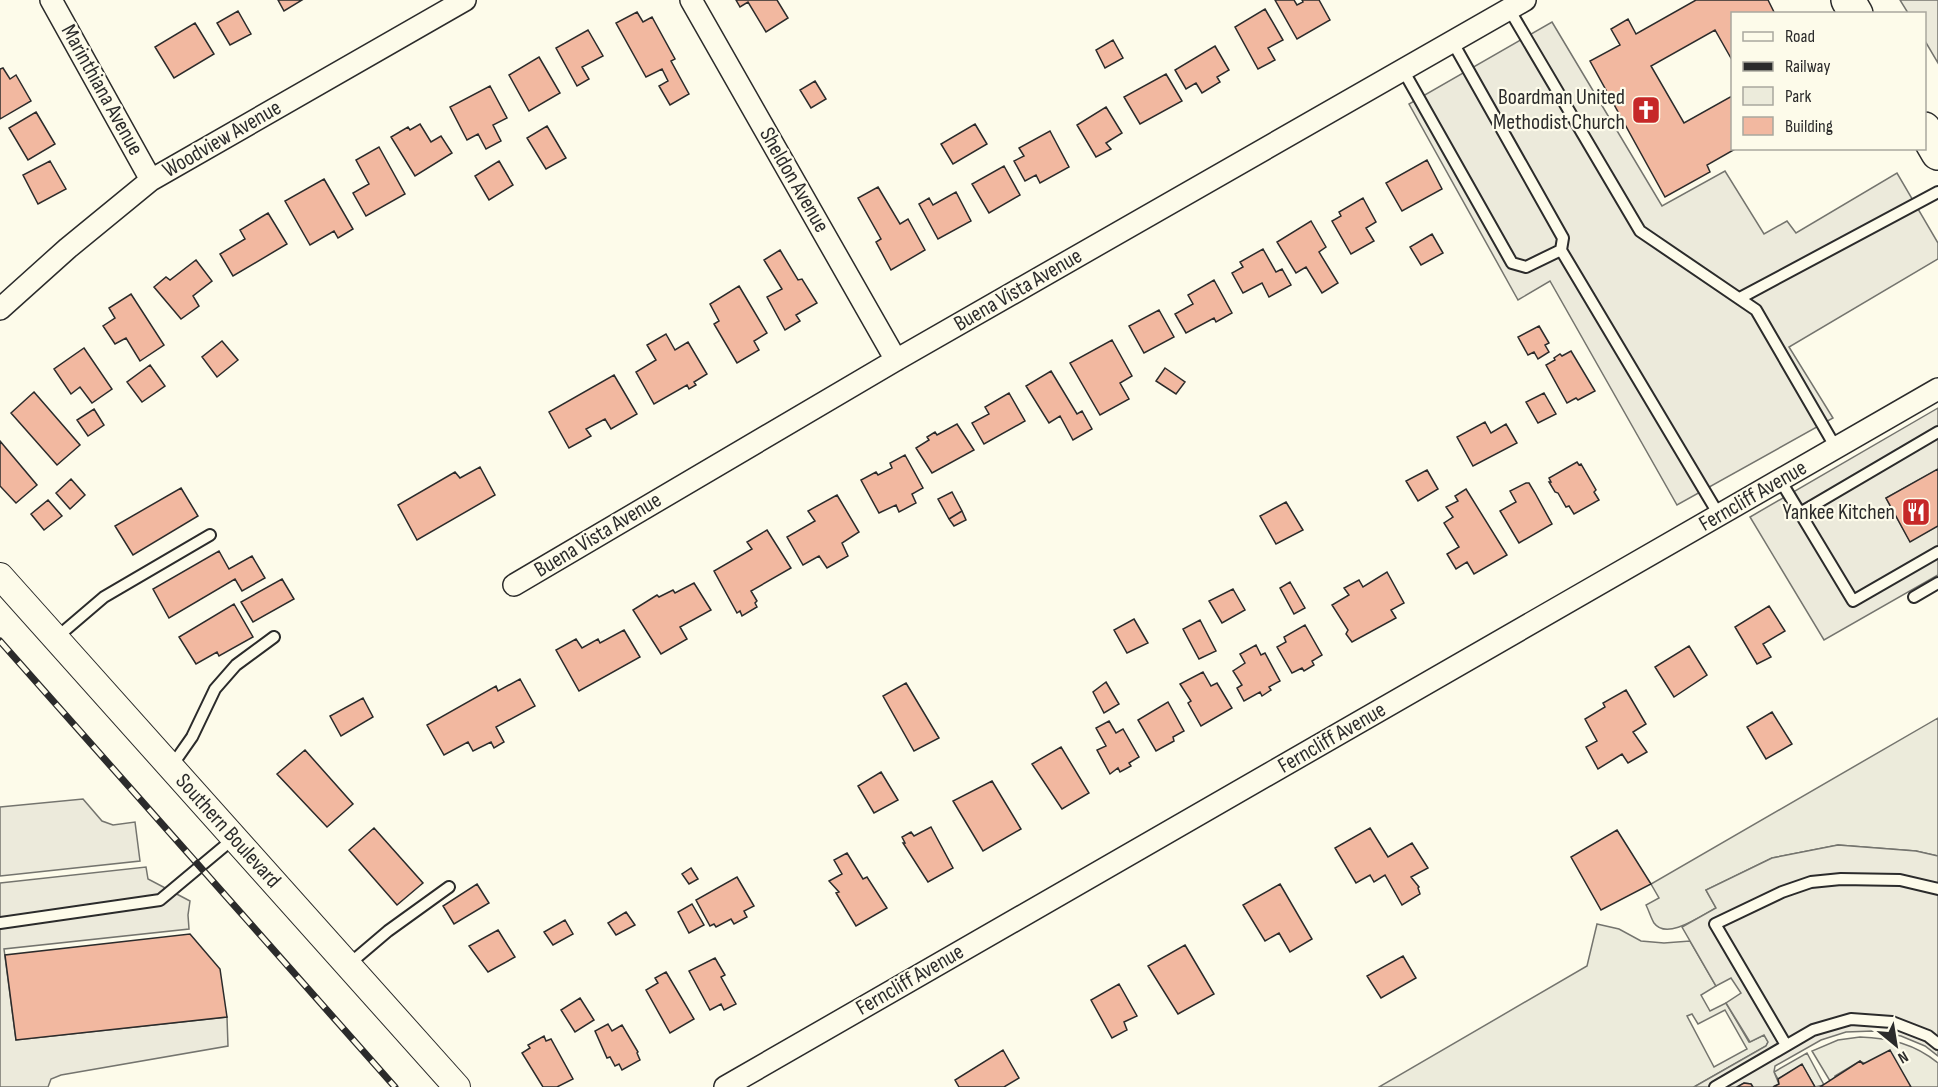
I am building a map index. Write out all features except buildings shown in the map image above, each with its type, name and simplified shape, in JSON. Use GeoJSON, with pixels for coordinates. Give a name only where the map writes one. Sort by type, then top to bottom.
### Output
{"type":"FeatureCollection","features":[{"type":"Feature","properties":{"kind":"main road"},"geometry":{"type":"LineString","coordinates":[[1926,132],[1938,153]]}},
{"type":"Feature","properties":{"kind":"street","name":"Marinthiana Avenue"},"geometry":{"type":"LineString","coordinates":[[51,0],[151,180]]}},
{"type":"Feature","properties":{"kind":"street","name":"Woodview Avenue"},"geometry":{"type":"LineString","coordinates":[[0,309],[68,248],[151,180],[465,0]]}},
{"type":"Feature","properties":{"kind":"street","name":"Sheldon Avenue"},"geometry":{"type":"LineString","coordinates":[[691,0],[896,360]]}},
{"type":"Feature","properties":{"kind":"street","name":"Buena Vista Avenue"},"geometry":{"type":"LineString","coordinates":[[514,585],[896,360],[1517,5]]}},
{"type":"Feature","properties":{"kind":"street","name":"Ferncliff Avenue"},"geometry":{"type":"LineString","coordinates":[[725,1087],[1938,389]]}},
{"type":"Feature","properties":{"kind":"street","name":"Southern Boulevard"},"geometry":{"type":"LineString","coordinates":[[0,576],[457,1087]]}},
{"type":"Feature","properties":{"kind":"lane"},"geometry":{"type":"LineString","coordinates":[[1517,5],[1640,231],[1756,310],[1836,448]]}},
{"type":"Feature","properties":{"kind":"lane"},"geometry":{"type":"LineString","coordinates":[[1452,42],[1563,238],[1561,250],[1719,515]]}},
{"type":"Feature","properties":{"kind":"lane"},"geometry":{"type":"LineString","coordinates":[[1403,70],[1512,263],[1526,267],[1561,250]]}},
{"type":"Feature","properties":{"kind":"lane"},"geometry":{"type":"LineString","coordinates":[[1740,298],[1938,192]]}},
{"type":"Feature","properties":{"kind":"lane"},"geometry":{"type":"LineString","coordinates":[[1800,513],[1938,432]]}},
{"type":"Feature","properties":{"kind":"lane"},"geometry":{"type":"LineString","coordinates":[[1780,480],[1853,601],[1938,552]]}},
{"type":"Feature","properties":{"kind":"lane"},"geometry":{"type":"LineString","coordinates":[[56,638],[105,597],[210,535]]}},
{"type":"Feature","properties":{"kind":"lane"},"geometry":{"type":"LineString","coordinates":[[1914,597],[1938,583]]}},
{"type":"Feature","properties":{"kind":"lane"},"geometry":{"type":"LineString","coordinates":[[171,767],[192,737],[215,689],[236,665],[274,637]]}},
{"type":"Feature","properties":{"kind":"lane"},"geometry":{"type":"LineString","coordinates":[[0,923],[160,900],[234,838]]}},
{"type":"Feature","properties":{"kind":"lane"},"geometry":{"type":"LineString","coordinates":[[1786,1046],[1715,924],[1782,892],[1810,882],[1841,879],[1900,880],[1938,889]]}},
{"type":"Feature","properties":{"kind":"lane"},"geometry":{"type":"LineString","coordinates":[[348,965],[388,931],[449,886]]}},
{"type":"Feature","properties":{"kind":"lane"},"geometry":{"type":"LineString","coordinates":[[1715,1087],[1813,1030],[1851,1019],[1892,1022],[1928,1036],[1938,1044]]}},
{"type":"Feature","properties":{"kind":"green space"},"geometry":{"type":"Polygon","coordinates":[[[1938,718],[1938,856],[1916,851],[1838,845],[1772,858],[1706,890],[1716,908],[1694,921],[1667,929],[1660,928],[1654,923],[1646,905],[1659,898],[1651,884],[1938,718]]]}},
{"type":"Feature","properties":{"kind":"green space"},"geometry":{"type":"Polygon","coordinates":[[[1597,924],[1619,929],[1641,941],[1664,943],[1690,941],[1716,986],[1701,995],[1710,1011],[1726,1003],[1749,1042],[1764,1035],[1768,1042],[1766,1046],[1694,1087],[1379,1087],[1587,966],[1597,924]],[[1725,1010],[1698,1024],[1692,1014],[1687,1016],[1714,1067],[1747,1049],[1725,1010]]]}},
{"type":"Feature","properties":{"kind":"green space"},"geometry":{"type":"Polygon","coordinates":[[[1860,1037],[1902,1043],[1929,1056],[1938,1063],[1938,1087],[1911,1087],[1860,1061],[1830,1081],[1812,1051],[1838,1040],[1860,1037]]]}},
{"type":"Feature","properties":{"kind":"green space"},"geometry":{"type":"Polygon","coordinates":[[[1807,1053],[1824,1085],[1815,1087],[1802,1065],[1778,1079],[1774,1072],[1807,1053]]]}},
{"type":"Feature","properties":{"kind":"shaded area"},"geometry":{"type":"Polygon","coordinates":[[[1900,0],[1938,0],[1938,63],[1926,43],[1926,12],[1907,12],[1900,0]]]}},
{"type":"Feature","properties":{"kind":"shaded area"},"geometry":{"type":"Polygon","coordinates":[[[1552,22],[1662,206],[1725,171],[1764,234],[1787,221],[1796,233],[1897,173],[1938,243],[1938,259],[1789,347],[1833,418],[1677,505],[1550,281],[1518,300],[1409,104],[1552,22]]]}},
{"type":"Feature","properties":{"kind":"shaded area"},"geometry":{"type":"Polygon","coordinates":[[[1938,408],[1938,469],[1886,498],[1910,541],[1938,526],[1938,575],[1824,640],[1750,517],[1938,408]]]}},
{"type":"Feature","properties":{"kind":"shaded area"},"geometry":{"type":"Polygon","coordinates":[[[83,799],[102,821],[113,825],[135,822],[140,861],[0,876],[0,807],[83,799]]]}},
{"type":"Feature","properties":{"kind":"shaded area"},"geometry":{"type":"Polygon","coordinates":[[[1838,845],[1916,851],[1938,856],[1938,1056],[1925,1046],[1901,1036],[1873,1031],[1846,1032],[1821,1040],[1775,1066],[1774,1072],[1779,1084],[1773,1087],[1753,1087],[1751,1084],[1744,1083],[1737,1087],[1694,1087],[1766,1046],[1768,1042],[1764,1035],[1750,1042],[1726,1003],[1741,993],[1731,978],[1716,986],[1682,927],[1716,908],[1706,890],[1772,858],[1838,845]]]}},
{"type":"Feature","properties":{"kind":"shaded area"},"geometry":{"type":"Polygon","coordinates":[[[146,867],[148,879],[190,901],[189,929],[4,949],[16,1040],[227,1017],[228,1046],[61,1075],[51,1079],[48,1087],[0,1087],[0,883],[146,867]]]}},
{"type":"Feature","properties":{"kind":"railway"},"geometry":{"type":"LineString","coordinates":[[0,641],[395,1087]]}},
{"type":"Feature","properties":{"kind":"place","name":"Boardman United Methodist Church"},"geometry":{"type":"Point","coordinates":[1646,110]}},
{"type":"Feature","properties":{"kind":"place","name":"Yankee Kitchen"},"geometry":{"type":"Point","coordinates":[1916,512]}}]}
